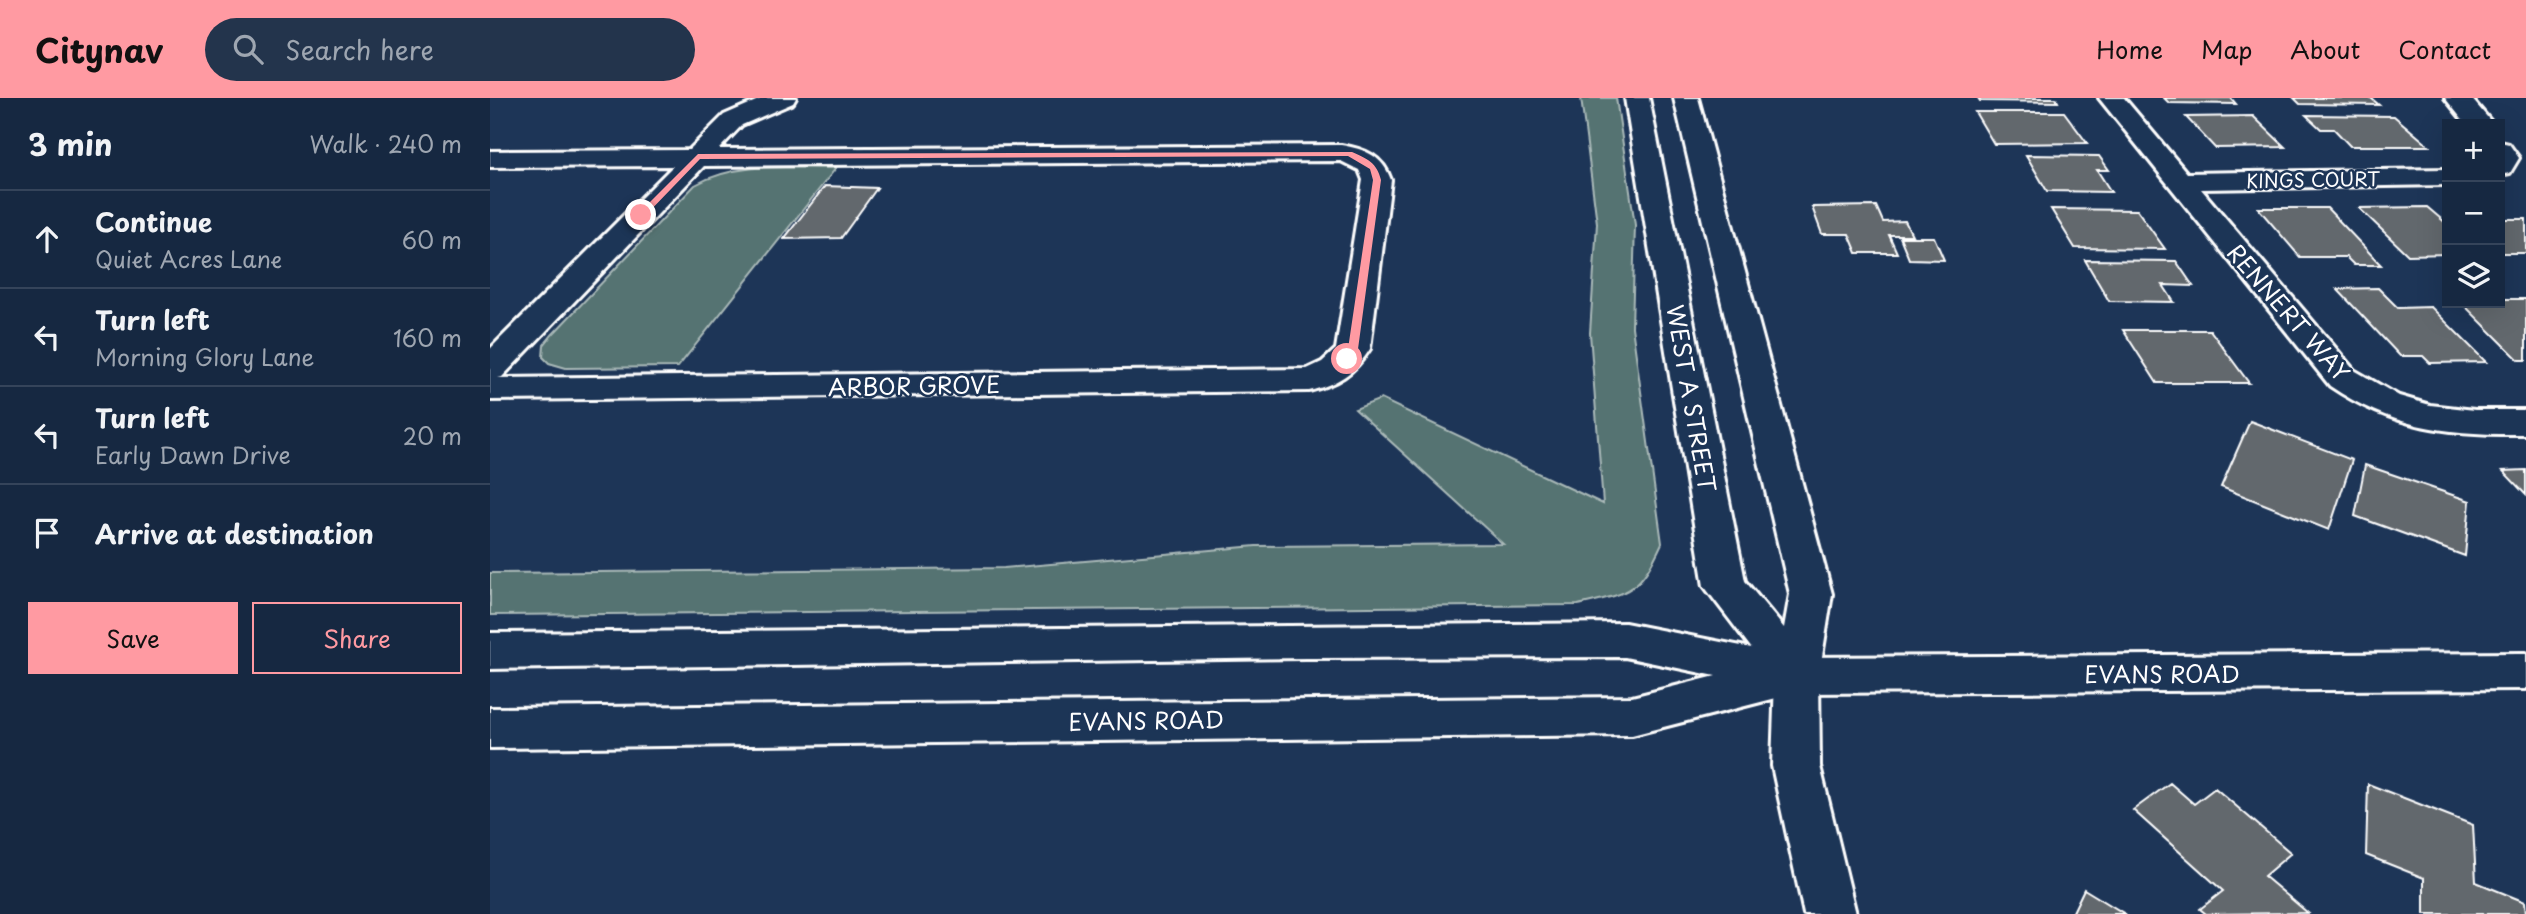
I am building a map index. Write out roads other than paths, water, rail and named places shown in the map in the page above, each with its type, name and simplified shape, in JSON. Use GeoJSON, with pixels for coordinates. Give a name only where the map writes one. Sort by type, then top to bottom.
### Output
{"type":"FeatureCollection","features":[{"type":"Feature","properties":{"kind":"street"},"geometry":{"type":"LineString","coordinates":[[490,369],[698,157],[727,109],[784,98]]}},
{"type":"Feature","properties":{"kind":"street","name":"WEST A STREET"},"geometry":{"type":"LineString","coordinates":[[1637,98],[1725,586],[1797,674]]}},
{"type":"Feature","properties":{"kind":"street"},"geometry":{"type":"LineString","coordinates":[[1686,98],[1811,594],[1797,674],[1796,766],[1830,914]]}},
{"type":"Feature","properties":{"kind":"street","name":"RENNERT WAY"},"geometry":{"type":"LineString","coordinates":[[2111,98],[2342,378],[2384,404],[2428,418],[2526,422]]}},
{"type":"Feature","properties":{"kind":"street"},"geometry":{"type":"LineString","coordinates":[[2457,98],[2476,119]]}},
{"type":"Feature","properties":{"kind":"street","name":"ARBOR GROVE"},"geometry":{"type":"LineString","coordinates":[[490,389],[1288,382],[1309,380],[1335,369],[1347,359],[1353,349],[1377,180],[1374,169],[1365,160],[1340,153],[698,157]]}},
{"type":"Feature","properties":{"kind":"street"},"geometry":{"type":"LineString","coordinates":[[490,159],[698,157]]}},
{"type":"Feature","properties":{"kind":"street","name":"KINGS COURT"},"geometry":{"type":"LineString","coordinates":[[2179,181],[2442,177]]}},
{"type":"Feature","properties":{"kind":"street","name":"EVANS ROAD"},"geometry":{"type":"LineString","coordinates":[[490,651],[1625,640],[1797,674],[2526,671]]}},
{"type":"Feature","properties":{"kind":"street","name":"EVANS ROAD"},"geometry":{"type":"LineString","coordinates":[[490,728],[1632,716],[1797,674]]}}]}
